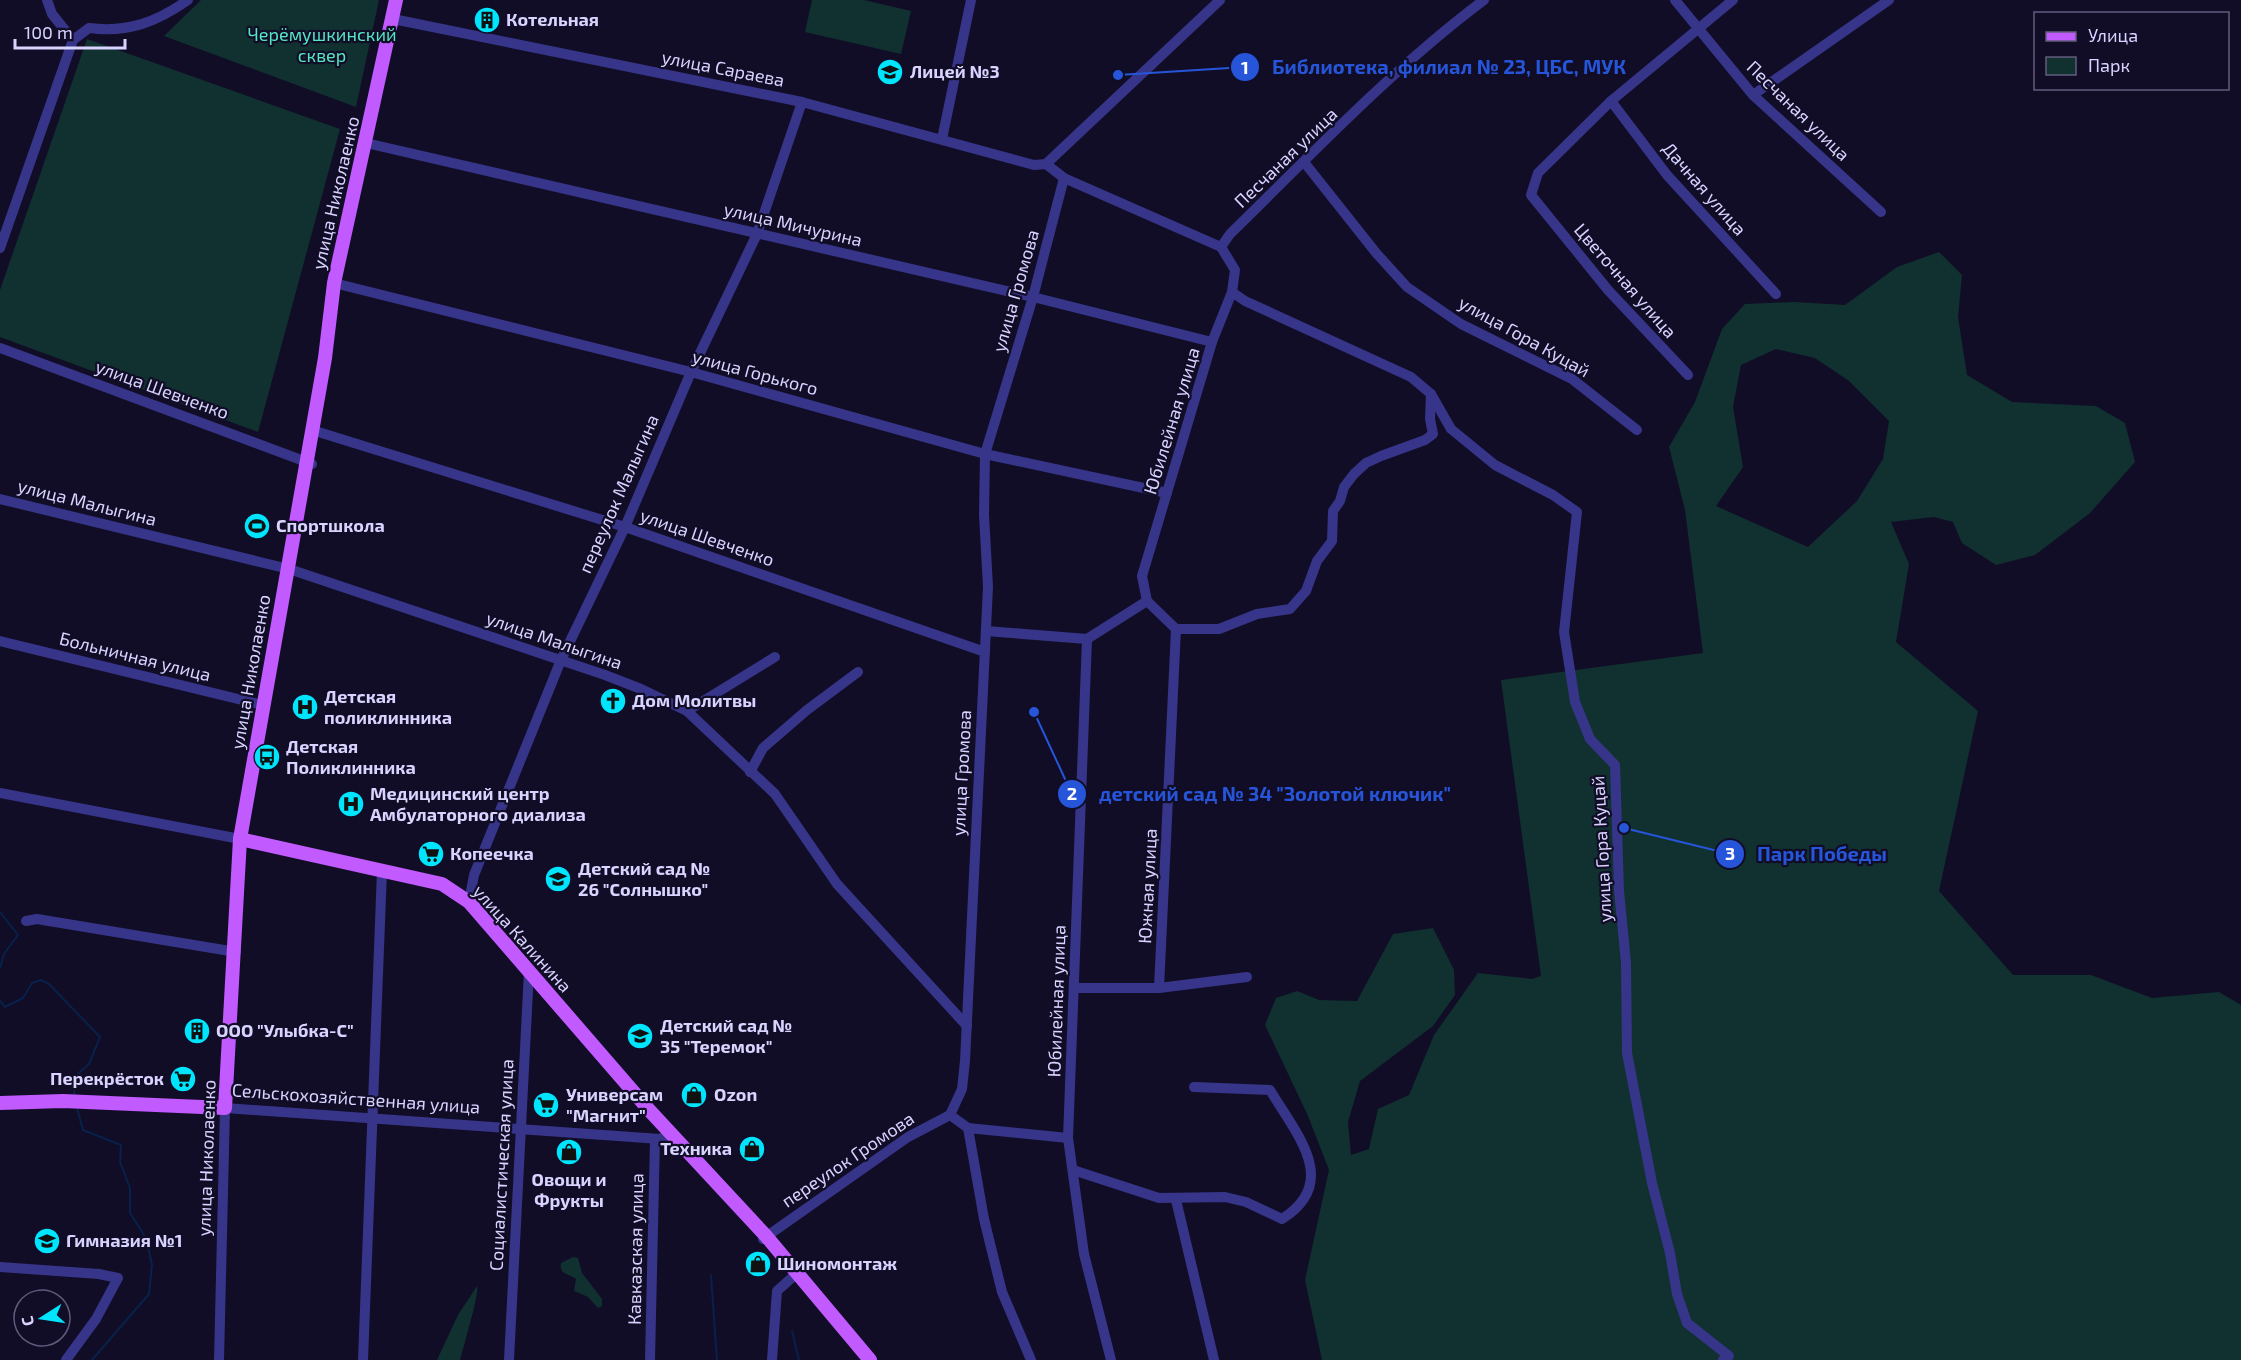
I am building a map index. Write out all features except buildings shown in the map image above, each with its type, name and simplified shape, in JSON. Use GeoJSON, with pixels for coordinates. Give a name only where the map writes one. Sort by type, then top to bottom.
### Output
{"type":"FeatureCollection","features":[{"type":"Feature","properties":{"kind":"main road","name":"улица Николаенко"},"geometry":{"type":"LineString","coordinates":[[395,22],[396,0]]}},
{"type":"Feature","properties":{"kind":"main road","name":"улица Николаенко"},"geometry":{"type":"LineString","coordinates":[[239,843],[310,464],[338,284],[395,22],[402,0]]}},
{"type":"Feature","properties":{"kind":"main road","name":"улица Николаенко"},"geometry":{"type":"LineString","coordinates":[[225,1108],[236,952],[239,843],[263,705],[291,570]]}},
{"type":"Feature","properties":{"kind":"main road","name":"улица Калинина"},"geometry":{"type":"LineString","coordinates":[[239,843],[442,884],[469,902],[665,1136],[764,1238],[870,1360]]}},
{"type":"Feature","properties":{"kind":"main road"},"geometry":{"type":"LineString","coordinates":[[382,872],[440,888],[466,904],[529,974]]}},
{"type":"Feature","properties":{"kind":"main road","name":"Сельскохозяйственная улица"},"geometry":{"type":"LineString","coordinates":[[0,1103],[63,1101],[225,1108]]}},
{"type":"Feature","properties":{"kind":"main road"},"geometry":{"type":"LineString","coordinates":[[794,1275],[866,1360]]}},
{"type":"Feature","properties":{"kind":"street"},"geometry":{"type":"LineString","coordinates":[[47,0],[52,14],[73,40]]}},
{"type":"Feature","properties":{"kind":"street"},"geometry":{"type":"LineString","coordinates":[[0,248],[73,40],[89,27],[107,30],[163,18],[188,0]]}},
{"type":"Feature","properties":{"kind":"street"},"geometry":{"type":"LineString","coordinates":[[942,139],[971,0]]}},
{"type":"Feature","properties":{"kind":"street"},"geometry":{"type":"LineString","coordinates":[[1217,245],[1064,178],[1046,164],[1220,0]]}},
{"type":"Feature","properties":{"kind":"street","name":"Песчаная улица"},"geometry":{"type":"LineString","coordinates":[[1217,245],[1439,34],[1484,0]]}},
{"type":"Feature","properties":{"kind":"street","name":"Песчаная улица"},"geometry":{"type":"LineString","coordinates":[[1675,0],[1753,95],[1881,212]]}},
{"type":"Feature","properties":{"kind":"street"},"geometry":{"type":"LineString","coordinates":[[1611,101],[1733,0]]}},
{"type":"Feature","properties":{"kind":"street"},"geometry":{"type":"LineString","coordinates":[[1753,95],[1889,0]]}},
{"type":"Feature","properties":{"kind":"street","name":"улица Сараева"},"geometry":{"type":"LineString","coordinates":[[395,22],[802,102],[942,139],[1017,162],[1046,164]]}},
{"type":"Feature","properties":{"kind":"street","name":"Цветочная улица"},"geometry":{"type":"LineString","coordinates":[[1611,101],[1538,173],[1531,195],[1608,290],[1688,375]]}},
{"type":"Feature","properties":{"kind":"street","name":"Дачная улица"},"geometry":{"type":"LineString","coordinates":[[1611,101],[1667,175],[1776,294]]}},
{"type":"Feature","properties":{"kind":"street","name":"переулок Малыгина"},"geometry":{"type":"LineString","coordinates":[[469,902],[474,875],[561,660],[625,527],[691,372],[757,234],[802,102]]}},
{"type":"Feature","properties":{"kind":"street","name":"улица Мичурина"},"geometry":{"type":"LineString","coordinates":[[368,144],[1033,297],[1212,342]]}},
{"type":"Feature","properties":{"kind":"street","name":"улица Гора Куцай"},"geometry":{"type":"LineString","coordinates":[[1304,162],[1377,254],[1407,287],[1461,324],[1572,379],[1637,430]]}},
{"type":"Feature","properties":{"kind":"street","name":"улица Громова"},"geometry":{"type":"LineString","coordinates":[[950,1115],[962,1089],[967,1026],[988,588],[984,515],[985,454],[1033,297],[1064,178]]}},
{"type":"Feature","properties":{"kind":"street","name":"Юбилейная улица"},"geometry":{"type":"LineString","coordinates":[[1147,601],[1142,576],[1212,342],[1232,292],[1235,270],[1217,245]]}},
{"type":"Feature","properties":{"kind":"street","name":"улица Горького"},"geometry":{"type":"LineString","coordinates":[[338,284],[691,372],[985,454],[1167,493]]}},
{"type":"Feature","properties":{"kind":"street","name":"улица Гора Куцай"},"geometry":{"type":"LineString","coordinates":[[1232,292],[1245,301],[1411,377],[1431,394],[1451,429],[1495,465],[1553,495],[1577,512],[1564,632],[1575,702],[1590,739],[1615,765],[1618,891],[1626,963],[1627,1053],[1652,1183],[1670,1253],[1677,1294],[1687,1323],[1730,1356],[1723,1360]]}},
{"type":"Feature","properties":{"kind":"street","name":"улица Шевченко"},"geometry":{"type":"LineString","coordinates":[[0,348],[310,464]]}},
{"type":"Feature","properties":{"kind":"street"},"geometry":{"type":"LineString","coordinates":[[986,631],[1087,639],[1147,601],[1176,629],[1219,629],[1257,615],[1290,609],[1306,591],[1317,561],[1332,541],[1333,511],[1340,501],[1344,487],[1354,474],[1366,464],[1425,440],[1433,434],[1430,419],[1431,394]]}},
{"type":"Feature","properties":{"kind":"street","name":"улица Шевченко"},"geometry":{"type":"LineString","coordinates":[[315,431],[625,527],[985,652]]}},
{"type":"Feature","properties":{"kind":"street","name":"улица Малыгина"},"geometry":{"type":"LineString","coordinates":[[0,500],[291,570],[561,660],[641,689],[687,711],[775,794],[837,884],[967,1026]]}},
{"type":"Feature","properties":{"kind":"street","name":"Южная улица"},"geometry":{"type":"LineString","coordinates":[[1160,988],[1176,629]]}},
{"type":"Feature","properties":{"kind":"street","name":"Юбилейная улица"},"geometry":{"type":"LineString","coordinates":[[1087,639],[1068,1138],[1084,1254],[1111,1360]]}},
{"type":"Feature","properties":{"kind":"street","name":"Больничная улица"},"geometry":{"type":"LineString","coordinates":[[0,641],[263,705]]}},
{"type":"Feature","properties":{"kind":"street"},"geometry":{"type":"LineString","coordinates":[[687,711],[775,657]]}},
{"type":"Feature","properties":{"kind":"street"},"geometry":{"type":"LineString","coordinates":[[750,772],[763,747],[858,672]]}},
{"type":"Feature","properties":{"kind":"street","name":"улица Калинина"},"geometry":{"type":"LineString","coordinates":[[0,793],[239,843]]}},
{"type":"Feature","properties":{"kind":"street"},"geometry":{"type":"LineString","coordinates":[[363,1360],[382,872]]}},
{"type":"Feature","properties":{"kind":"street"},"geometry":{"type":"LineString","coordinates":[[26,921],[37,918],[236,952]]}},
{"type":"Feature","properties":{"kind":"street","name":"Социалистическая улица"},"geometry":{"type":"LineString","coordinates":[[509,1360],[529,974]]}},
{"type":"Feature","properties":{"kind":"street"},"geometry":{"type":"LineString","coordinates":[[1074,988],[1160,988],[1247,977]]}},
{"type":"Feature","properties":{"kind":"street"},"geometry":{"type":"LineString","coordinates":[[1073,1170],[1159,1198],[1176,1200],[1225,1197],[1246,1202],[1282,1219],[1295,1210],[1307,1198],[1312,1185],[1313,1167],[1270,1090],[1194,1087]]}},
{"type":"Feature","properties":{"kind":"street","name":"Сельскохозяйственная улица"},"geometry":{"type":"LineString","coordinates":[[225,1108],[520,1129],[665,1136]]}},
{"type":"Feature","properties":{"kind":"street","name":"улица Николаенко"},"geometry":{"type":"LineString","coordinates":[[219,1360],[225,1108]]}},
{"type":"Feature","properties":{"kind":"street"},"geometry":{"type":"LineString","coordinates":[[950,1115],[968,1128],[1068,1138]]}},
{"type":"Feature","properties":{"kind":"street","name":"переулок Громова"},"geometry":{"type":"LineString","coordinates":[[764,1238],[908,1137],[950,1115]]}},
{"type":"Feature","properties":{"kind":"street"},"geometry":{"type":"LineString","coordinates":[[968,1128],[984,1219],[1002,1292],[1031,1360]]}},
{"type":"Feature","properties":{"kind":"street","name":"Кавказская улица"},"geometry":{"type":"LineString","coordinates":[[651,1360],[665,1136]]}},
{"type":"Feature","properties":{"kind":"street"},"geometry":{"type":"LineString","coordinates":[[1176,1200],[1214,1360]]}},
{"type":"Feature","properties":{"kind":"street"},"geometry":{"type":"LineString","coordinates":[[0,1268],[99,1274],[118,1278],[96,1319],[66,1360]]}},
{"type":"Feature","properties":{"kind":"street"},"geometry":{"type":"LineString","coordinates":[[772,1360],[777,1291],[794,1275]]}},
{"type":"Feature","properties":{"kind":"green space","name":"Черёмушкинский сквер"},"geometry":{"type":"Polygon","coordinates":[[[201,0],[379,0],[356,107],[164,36],[201,0]]]}},
{"type":"Feature","properties":{"kind":"green space"},"geometry":{"type":"Polygon","coordinates":[[[812,0],[864,0],[911,11],[901,54],[805,32],[812,0]]]}},
{"type":"Feature","properties":{"kind":"green space"},"geometry":{"type":"Polygon","coordinates":[[[87,39],[340,129],[258,432],[0,337],[0,290],[87,39]]]}},
{"type":"Feature","properties":{"kind":"green space"},"geometry":{"type":"Polygon","coordinates":[[[1939,252],[1962,275],[1958,317],[1967,375],[2012,402],[2096,406],[2125,423],[2135,462],[2090,513],[2035,555],[1996,565],[1962,543],[1953,522],[1934,517],[1891,522],[1909,564],[1896,642],[1978,711],[1939,891],[2013,975],[2091,975],[2152,998],[2219,992],[2241,1005],[2241,1360],[1322,1360],[1305,1280],[1329,1170],[1308,1116],[1265,1025],[1276,998],[1297,991],[1319,1000],[1357,1001],[1393,934],[1433,928],[1454,970],[1455,995],[1433,1026],[1360,1081],[1348,1122],[1351,1155],[1369,1149],[1378,1109],[1409,1095],[1434,1035],[1478,973],[1532,979],[1541,976],[1501,680],[1703,653],[1685,510],[1669,447],[1695,402],[1722,329],[1745,304],[1794,302],[1845,305],[1897,267],[1939,252]],[[1776,349],[1741,365],[1733,407],[1743,467],[1716,506],[1808,547],[1857,501],[1883,459],[1889,421],[1849,381],[1815,358],[1776,349]]]}},
{"type":"Feature","properties":{"kind":"green space"},"geometry":{"type":"Polygon","coordinates":[[[573,1257],[578,1258],[582,1273],[602,1299],[602,1306],[598,1308],[588,1297],[574,1291],[576,1279],[561,1270],[561,1263],[573,1257]]]}},
{"type":"Feature","properties":{"kind":"green space"},"geometry":{"type":"Polygon","coordinates":[[[477,1286],[474,1309],[460,1360],[437,1360],[458,1315],[477,1286]]]}},
{"type":"Feature","properties":{"kind":"waterway"},"geometry":{"type":"LineString","coordinates":[[0,912],[18,935],[4,954],[0,968]]}},
{"type":"Feature","properties":{"kind":"waterway"},"geometry":{"type":"LineString","coordinates":[[0,1001],[5,1007],[23,998],[32,983],[41,980],[49,984],[100,1037],[89,1064],[72,1079],[75,1097]]}},
{"type":"Feature","properties":{"kind":"waterway"},"geometry":{"type":"LineString","coordinates":[[77,1108],[83,1130],[121,1145],[120,1162],[130,1188],[130,1213],[146,1238],[152,1265],[149,1294],[92,1360]]}},
{"type":"Feature","properties":{"kind":"waterway"},"geometry":{"type":"LineString","coordinates":[[711,1275],[717,1360]]}},
{"type":"Feature","properties":{"kind":"waterway"},"geometry":{"type":"LineString","coordinates":[[792,1331],[799,1360]]}},
{"type":"Feature","properties":{"kind":"place","name":"Котельная"},"geometry":{"type":"Point","coordinates":[487,20]}},
{"type":"Feature","properties":{"kind":"place","name":"Лицей №3"},"geometry":{"type":"Point","coordinates":[890,72]}},
{"type":"Feature","properties":{"kind":"place","name":"Библиотека, филиал № 23, ЦБС, МУК"},"geometry":{"type":"Point","coordinates":[1118,75]}},
{"type":"Feature","properties":{"kind":"place","name":"Спортшкола"},"geometry":{"type":"Point","coordinates":[257,526]}},
{"type":"Feature","properties":{"kind":"place","name":"Дом Молитвы"},"geometry":{"type":"Point","coordinates":[613,701]}},
{"type":"Feature","properties":{"kind":"place","name":"Детская поликлинника"},"geometry":{"type":"Point","coordinates":[305,707]}},
{"type":"Feature","properties":{"kind":"place","name":"детский сад № 34 \"Золотой ключик\""},"geometry":{"type":"Point","coordinates":[1034,712]}},
{"type":"Feature","properties":{"kind":"place","name":"Детская Поликлинника"},"geometry":{"type":"Point","coordinates":[267,757]}},
{"type":"Feature","properties":{"kind":"place","name":"Медицинский центр Амбулаторного диализа"},"geometry":{"type":"Point","coordinates":[351,804]}},
{"type":"Feature","properties":{"kind":"place","name":"Парк Победы"},"geometry":{"type":"Point","coordinates":[1624,828]}},
{"type":"Feature","properties":{"kind":"place","name":"Копеечка"},"geometry":{"type":"Point","coordinates":[431,854]}},
{"type":"Feature","properties":{"kind":"place","name":"Детский сад № 26 \"Солнышко\""},"geometry":{"type":"Point","coordinates":[558,879]}},
{"type":"Feature","properties":{"kind":"place","name":"ООО \"Улыбка-С\""},"geometry":{"type":"Point","coordinates":[197,1031]}},
{"type":"Feature","properties":{"kind":"place","name":"Детский сад № 35 \"Теремок\""},"geometry":{"type":"Point","coordinates":[640,1036]}},
{"type":"Feature","properties":{"kind":"place","name":"Перекрёсток"},"geometry":{"type":"Point","coordinates":[183,1079]}},
{"type":"Feature","properties":{"kind":"place","name":"Ozon"},"geometry":{"type":"Point","coordinates":[694,1095]}},
{"type":"Feature","properties":{"kind":"place","name":"Универсам \"Магнит\""},"geometry":{"type":"Point","coordinates":[546,1105]}},
{"type":"Feature","properties":{"kind":"place","name":"Техника"},"geometry":{"type":"Point","coordinates":[752,1149]}},
{"type":"Feature","properties":{"kind":"place","name":"Овощи и Фрукты"},"geometry":{"type":"Point","coordinates":[569,1152]}},
{"type":"Feature","properties":{"kind":"place","name":"Гимназия №1"},"geometry":{"type":"Point","coordinates":[47,1241]}},
{"type":"Feature","properties":{"kind":"place","name":"Шиномонтаж"},"geometry":{"type":"Point","coordinates":[758,1264]}}]}
